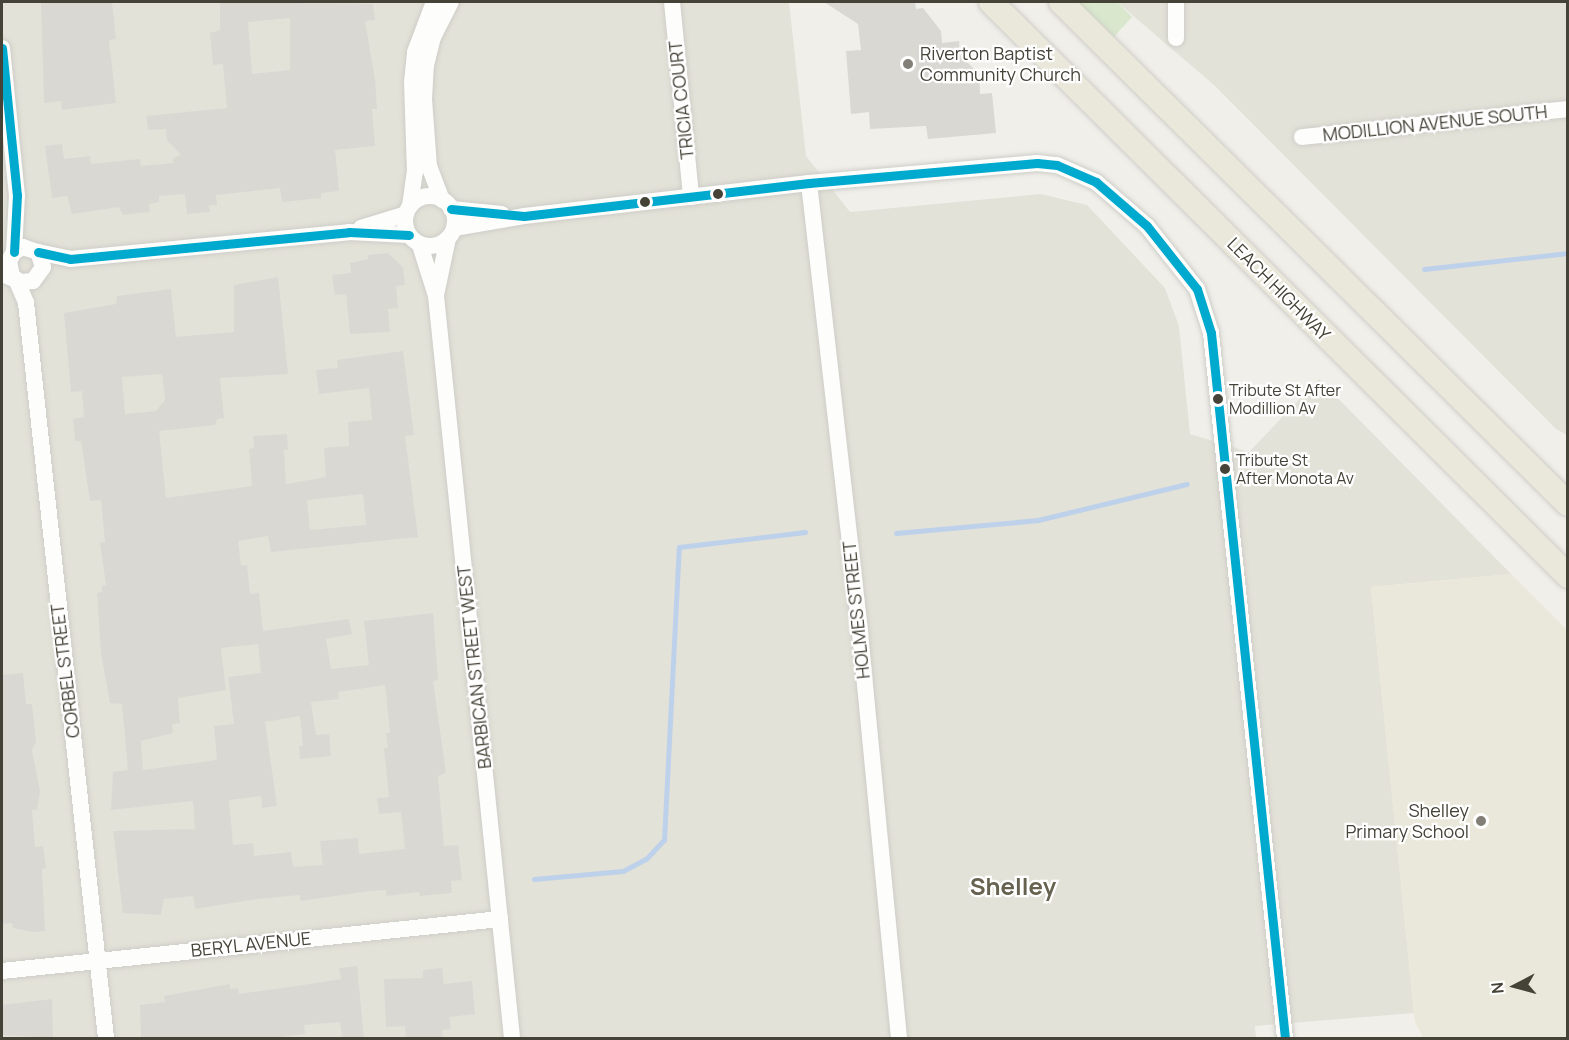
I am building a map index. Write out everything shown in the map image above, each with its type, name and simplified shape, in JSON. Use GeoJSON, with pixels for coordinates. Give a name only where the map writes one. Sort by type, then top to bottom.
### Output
{"type":"FeatureCollection","features":[{"type":"Feature","properties":{"kind":"highway","name":"LEACH HIGHWAY"},"geometry":{"type":"LineString","coordinates":[[991,2],[1568,576]]}},
{"type":"Feature","properties":{"kind":"highway"},"geometry":{"type":"LineString","coordinates":[[1061,2],[1568,504]]}},
{"type":"Feature","properties":{"kind":"street","name":"TRICIA COURT"},"geometry":{"type":"LineString","coordinates":[[672,2],[691,197]]}},
{"type":"Feature","properties":{"kind":"street"},"geometry":{"type":"LineString","coordinates":[[1176,2],[1176,38]]}},
{"type":"Feature","properties":{"kind":"street","name":"BARBICAN STREET WEST"},"geometry":{"type":"LineString","coordinates":[[436,296],[451,233],[447,204],[429,166],[424,100],[426,65],[439,3]]}},
{"type":"Feature","properties":{"kind":"street","name":"BARBICAN STREET WEST"},"geometry":{"type":"LineString","coordinates":[[439,3],[415,52],[412,82],[416,161],[408,210],[415,240],[436,296],[512,1038]]}},
{"type":"Feature","properties":{"kind":"street","name":"CORBEL STREET"},"geometry":{"type":"LineString","coordinates":[[2,48],[17,195],[9,267],[27,303],[106,1038]]}},
{"type":"Feature","properties":{"kind":"street","name":"MODILLION AVENUE SOUTH"},"geometry":{"type":"LineString","coordinates":[[1302,137],[1568,110]]}},
{"type":"Feature","properties":{"kind":"street"},"geometry":{"type":"LineString","coordinates":[[70,259],[27,282],[9,267],[23,247],[70,259],[349,232],[415,240],[436,246],[451,233],[524,216],[810,183],[1037,163],[1084,176],[1109,191],[1147,226],[1187,273],[1209,319],[1285,1038]]}},
{"type":"Feature","properties":{"kind":"street","name":"HOLMES STREET"},"geometry":{"type":"LineString","coordinates":[[810,183],[860,633],[899,1038]]}},
{"type":"Feature","properties":{"kind":"street","name":"CORBEL STREET"},"geometry":{"type":"LineString","coordinates":[[17,195],[36,250]]}},
{"type":"Feature","properties":{"kind":"street"},"geometry":{"type":"LineString","coordinates":[[349,232],[408,210],[429,196],[447,204],[524,216]]}},
{"type":"Feature","properties":{"kind":"street"},"geometry":{"type":"LineString","coordinates":[[36,250],[43,262],[40,275]]}},
{"type":"Feature","properties":{"kind":"street","name":"CORBEL STREET"},"geometry":{"type":"LineString","coordinates":[[27,303],[40,275]]}},
{"type":"Feature","properties":{"kind":"street","name":"BERYL AVENUE"},"geometry":{"type":"LineString","coordinates":[[2,971],[500,919]]}},
{"type":"Feature","properties":{"kind":"shaded area"},"geometry":{"type":"Polygon","coordinates":[[[2,2],[789,2],[806,156],[850,212],[1041,194],[1087,205],[1165,288],[1179,326],[1190,434],[1249,452],[1319,379],[1511,574],[1371,587],[1414,1013],[1255,1026],[1256,1038],[2,1038],[2,2]]]}},
{"type":"Feature","properties":{"kind":"shaded area"},"geometry":{"type":"Polygon","coordinates":[[[1117,2],[1567,2],[1567,435],[1556,429],[1214,85],[1117,2]]]}},
{"type":"Feature","properties":{"kind":"shaded area","name":"Shelley Primary School"},"geometry":{"type":"Polygon","coordinates":[[[1511,574],[1567,630],[1567,1038],[1423,1038],[1415,1022],[1371,587],[1511,574]]]}},
{"type":"Feature","properties":{"kind":"green space"},"geometry":{"type":"Polygon","coordinates":[[[1075,2],[1117,2],[1132,17],[1112,39],[1075,2]]]}},
{"type":"Feature","properties":{"kind":"building"},"geometry":{"type":"Polygon","coordinates":[[[41,2],[112,2],[116,39],[109,40],[116,103],[62,110],[61,101],[44,103],[41,2]]]}},
{"type":"Feature","properties":{"kind":"building"},"geometry":{"type":"Polygon","coordinates":[[[220,2],[373,4],[375,20],[365,21],[375,79],[377,109],[372,109],[375,146],[335,150],[339,191],[321,193],[321,198],[282,202],[280,188],[216,195],[217,205],[209,206],[210,212],[187,214],[185,194],[159,196],[159,202],[149,204],[150,212],[123,215],[119,207],[72,214],[67,196],[52,198],[45,146],[62,144],[64,159],[90,156],[91,164],[140,159],[141,166],[173,163],[173,158],[181,155],[167,140],[166,129],[148,130],[146,116],[227,108],[223,64],[213,65],[210,33],[220,30],[220,2]],[[290,18],[248,22],[252,74],[290,70],[290,18]]]}},
{"type":"Feature","properties":{"kind":"building","name":"Riverton Baptist Community Church"},"geometry":{"type":"Polygon","coordinates":[[[824,2],[915,2],[916,9],[923,8],[941,31],[942,43],[959,41],[960,55],[979,74],[980,94],[992,93],[996,133],[928,139],[926,126],[870,129],[869,112],[851,114],[846,51],[861,50],[858,24],[824,2]]]}},
{"type":"Feature","properties":{"kind":"building"},"geometry":{"type":"Polygon","coordinates":[[[388,253],[403,267],[405,285],[396,286],[398,308],[388,309],[390,332],[350,334],[346,294],[335,295],[332,275],[351,273],[350,263],[368,259],[368,255],[388,253]]]}},
{"type":"Feature","properties":{"kind":"building"},"geometry":{"type":"Polygon","coordinates":[[[278,277],[288,374],[220,378],[224,418],[217,419],[215,425],[159,431],[166,498],[252,486],[249,449],[254,448],[253,436],[287,434],[288,450],[284,450],[286,484],[326,477],[324,448],[349,446],[348,422],[372,420],[369,388],[319,394],[316,370],[338,368],[337,360],[403,351],[414,435],[405,436],[418,537],[271,552],[268,536],[238,541],[241,566],[247,565],[250,594],[259,593],[263,631],[349,619],[352,634],[326,639],[331,669],[369,665],[364,621],[433,613],[438,680],[433,681],[446,773],[438,776],[444,846],[458,845],[462,880],[451,881],[452,893],[420,896],[419,892],[386,896],[386,890],[300,901],[300,895],[195,909],[193,896],[164,899],[161,915],[123,913],[113,831],[195,829],[193,801],[111,810],[113,772],[128,770],[122,704],[110,703],[101,653],[97,593],[102,592],[102,586],[106,585],[100,543],[105,542],[101,500],[90,501],[81,441],[75,441],[73,419],[84,417],[82,391],[71,392],[64,313],[116,304],[117,296],[171,289],[176,337],[234,332],[234,285],[278,277]],[[162,374],[122,377],[125,414],[156,411],[165,400],[162,374]],[[363,494],[307,500],[310,530],[366,525],[363,494]],[[258,644],[221,648],[226,690],[178,698],[180,723],[172,724],[173,733],[141,741],[143,770],[217,760],[214,726],[234,724],[228,677],[261,673],[258,644]],[[385,685],[338,692],[339,699],[311,702],[316,735],[329,734],[331,756],[300,759],[299,746],[303,746],[300,716],[265,722],[277,806],[262,808],[261,796],[229,800],[233,845],[253,843],[254,856],[291,852],[293,867],[323,865],[320,841],[358,838],[359,854],[405,849],[401,812],[379,814],[377,798],[389,797],[384,748],[388,748],[386,733],[390,733],[385,685]]]}},
{"type":"Feature","properties":{"kind":"building"},"geometry":{"type":"Polygon","coordinates":[[[23,673],[26,704],[32,704],[36,742],[32,750],[40,791],[37,810],[32,810],[35,847],[43,846],[46,868],[42,869],[45,931],[33,932],[13,928],[12,923],[2,924],[2,675],[23,673]]]}},
{"type":"Feature","properties":{"kind":"building"},"geometry":{"type":"Polygon","coordinates":[[[357,966],[364,1038],[342,1038],[340,1022],[304,1025],[305,1034],[272,1038],[141,1038],[140,1005],[165,1002],[164,996],[230,984],[230,989],[238,988],[239,994],[303,985],[341,979],[339,968],[357,966]]]}},
{"type":"Feature","properties":{"kind":"building"},"geometry":{"type":"Polygon","coordinates":[[[442,968],[444,984],[472,981],[475,1014],[449,1017],[451,1029],[442,1030],[443,1038],[406,1038],[405,1026],[386,1027],[384,979],[423,978],[423,970],[442,968]]]}},
{"type":"Feature","properties":{"kind":"building"},"geometry":{"type":"Polygon","coordinates":[[[52,999],[53,1038],[2,1035],[2,1005],[52,999]]]}},
{"type":"Feature","properties":{"kind":"waterway"},"geometry":{"type":"LineString","coordinates":[[1424,269],[1568,253]]}},
{"type":"Feature","properties":{"kind":"waterway"},"geometry":{"type":"LineString","coordinates":[[896,533],[1038,520],[1187,484]]}},
{"type":"Feature","properties":{"kind":"waterway"},"geometry":{"type":"LineString","coordinates":[[534,879],[623,871],[646,859],[664,840],[679,547],[805,532]]}},
{"type":"Feature","properties":{"kind":"transit line"},"geometry":{"type":"LineString","coordinates":[[2,48],[17,195],[14,252]]}},
{"type":"Feature","properties":{"kind":"transit line"},"geometry":{"type":"LineString","coordinates":[[451,209],[524,216],[809,183],[1037,163],[1057,165],[1096,182],[1147,226],[1197,289],[1211,333],[1285,1038]]}},
{"type":"Feature","properties":{"kind":"transit line"},"geometry":{"type":"LineString","coordinates":[[38,252],[70,259],[349,232],[409,235]]}},
{"type":"Feature","properties":{"kind":"place","name":"Riverton Baptist Community Church"},"geometry":{"type":"Point","coordinates":[908,64]}},
{"type":"Feature","properties":{"kind":"place","name":"Tribute St After Modillion Av"},"geometry":{"type":"Point","coordinates":[1218,399]}},
{"type":"Feature","properties":{"kind":"place","name":"Tribute St After Monota Av"},"geometry":{"type":"Point","coordinates":[1225,469]}},
{"type":"Feature","properties":{"kind":"place","name":"Shelley Primary School"},"geometry":{"type":"Point","coordinates":[1481,821]}},
{"type":"Feature","properties":{"kind":"district","name":"Shelley"},"geometry":{"type":"Point","coordinates":[1013,886]}}]}
